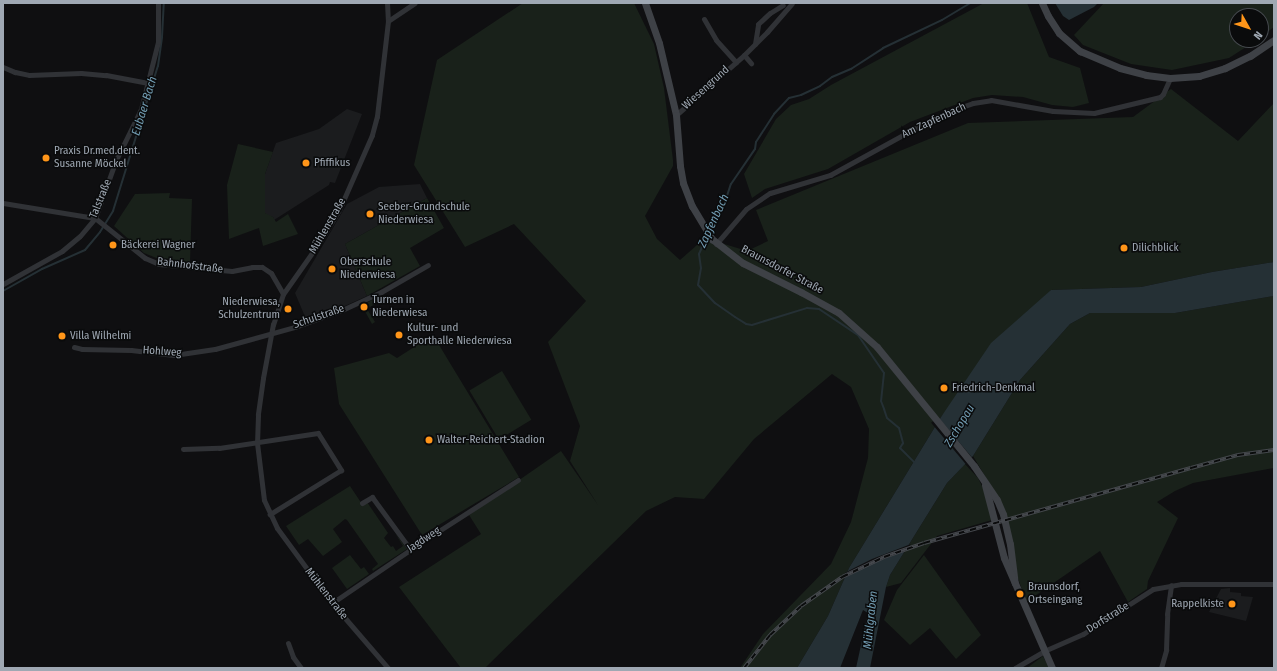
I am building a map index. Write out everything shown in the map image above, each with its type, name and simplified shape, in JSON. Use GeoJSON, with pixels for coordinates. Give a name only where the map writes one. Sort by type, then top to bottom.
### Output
{"type":"FeatureCollection","features":[{"type":"Feature","properties":{"kind":"street","name":"Talstraße"},"geometry":{"type":"LineString","coordinates":[[3,284],[62,251],[80,236],[95,218],[116,160],[141,109],[158,42],[158,3]]}},
{"type":"Feature","properties":{"kind":"street","name":"Mühlenstraße"},"geometry":{"type":"LineString","coordinates":[[387,3],[388,21],[377,116],[372,135],[339,210],[305,264],[283,294],[272,332],[263,378],[258,415],[257,443],[261,484],[270,514],[286,540],[332,603],[388,668]]}},
{"type":"Feature","properties":{"kind":"street"},"geometry":{"type":"LineString","coordinates":[[388,21],[415,3]]}},
{"type":"Feature","properties":{"kind":"street","name":"Braunsdorfer Straße"},"geometry":{"type":"LineString","coordinates":[[645,3],[659,43],[676,115],[680,166],[683,183],[705,228],[714,242],[743,263],[806,294],[849,321],[877,347],[974,466],[983,478],[1004,558],[1044,651]]}},
{"type":"Feature","properties":{"kind":"street"},"geometry":{"type":"LineString","coordinates":[[1042,3],[1059,33],[1080,50],[1120,68],[1146,75],[1170,78],[1199,76],[1226,68],[1250,56],[1274,40]]}},
{"type":"Feature","properties":{"kind":"street","name":"Wiesengrund"},"geometry":{"type":"LineString","coordinates":[[676,115],[744,55],[755,44],[786,5]]}},
{"type":"Feature","properties":{"kind":"street","name":"Wiesengrund"},"geometry":{"type":"LineString","coordinates":[[755,44],[758,24],[770,13],[786,5]]}},
{"type":"Feature","properties":{"kind":"street","name":"Wiesengrund"},"geometry":{"type":"LineString","coordinates":[[704,19],[716,40],[736,62]]}},
{"type":"Feature","properties":{"kind":"street"},"geometry":{"type":"LineString","coordinates":[[744,55],[751,63]]}},
{"type":"Feature","properties":{"kind":"street"},"geometry":{"type":"LineString","coordinates":[[3,67],[15,72],[29,75],[81,73],[106,75],[148,83]]}},
{"type":"Feature","properties":{"kind":"street","name":"Am Zapfenbach"},"geometry":{"type":"LineString","coordinates":[[714,242],[746,209],[770,193],[830,175],[919,126],[973,103],[991,100],[1053,111],[1094,113],[1160,97],[1163,94],[1170,78]]}},
{"type":"Feature","properties":{"kind":"street","name":"Bahnhofstraße"},"geometry":{"type":"LineString","coordinates":[[3,203],[95,218],[145,258],[159,264],[232,270],[262,267],[271,273],[283,294]]}},
{"type":"Feature","properties":{"kind":"street","name":"Schulstraße"},"geometry":{"type":"LineString","coordinates":[[272,332],[295,327],[342,310],[381,292],[428,265]]}},
{"type":"Feature","properties":{"kind":"street","name":"Hohlweg"},"geometry":{"type":"LineString","coordinates":[[74,347],[82,349],[131,350],[174,355],[215,349],[272,332]]}},
{"type":"Feature","properties":{"kind":"street"},"geometry":{"type":"LineString","coordinates":[[182,449],[219,448],[318,433],[341,470],[270,514]]}},
{"type":"Feature","properties":{"kind":"street","name":"Jagdweg"},"geometry":{"type":"LineString","coordinates":[[332,603],[410,549],[518,480]]}},
{"type":"Feature","properties":{"kind":"street"},"geometry":{"type":"LineString","coordinates":[[362,503],[372,496],[410,549]]}},
{"type":"Feature","properties":{"kind":"street","name":"Dorfstraße"},"geometry":{"type":"LineString","coordinates":[[1015,668],[1044,651],[1083,634],[1150,591],[1171,585],[1274,584]]}},
{"type":"Feature","properties":{"kind":"street"},"geometry":{"type":"LineString","coordinates":[[1161,668],[1166,650],[1167,614],[1171,585]]}},
{"type":"Feature","properties":{"kind":"street"},"geometry":{"type":"LineString","coordinates":[[288,643],[293,657],[302,668]]}},
{"type":"Feature","properties":{"kind":"street"},"geometry":{"type":"LineString","coordinates":[[1044,651],[1052,668]]}},
{"type":"Feature","properties":{"kind":"shaded area"},"geometry":{"type":"Polygon","coordinates":[[[523,3],[634,3],[654,44],[664,88],[673,160],[673,166],[645,216],[657,239],[680,260],[705,238],[747,251],[768,241],[756,210],[968,123],[1133,117],[1171,89],[1238,141],[1274,103],[1274,262],[1212,272],[1141,287],[1051,290],[941,417],[849,568],[828,616],[797,668],[740,668],[763,634],[831,564],[851,522],[868,458],[869,429],[851,387],[832,374],[754,439],[704,499],[675,497],[646,511],[485,668],[461,668],[399,587],[481,534],[469,515],[561,451],[598,505],[570,461],[580,426],[548,342],[586,301],[514,224],[465,247],[414,165],[437,60],[523,3]]]}},
{"type":"Feature","properties":{"kind":"shaded area"},"geometry":{"type":"Polygon","coordinates":[[[984,3],[1027,3],[1049,57],[1080,68],[1089,103],[1073,107],[1052,105],[1023,97],[992,95],[973,98],[910,122],[828,169],[765,189],[752,198],[744,174],[776,119],[791,105],[809,99],[831,85],[984,3]]]}},
{"type":"Feature","properties":{"kind":"shaded area"},"geometry":{"type":"Polygon","coordinates":[[[1104,3],[1274,3],[1274,27],[1269,31],[1269,8],[1229,8],[1229,48],[1245,48],[1229,58],[1172,70],[1131,64],[1083,45],[1074,35],[1104,3]]]}},
{"type":"Feature","properties":{"kind":"shaded area","name":"Pfiffikus"},"geometry":{"type":"Polygon","coordinates":[[[347,109],[362,114],[335,183],[330,182],[329,185],[274,220],[273,217],[268,216],[265,213],[265,174],[276,143],[319,129],[347,109]]]}},
{"type":"Feature","properties":{"kind":"shaded area"},"geometry":{"type":"Polygon","coordinates":[[[238,144],[273,152],[265,174],[265,213],[273,217],[276,222],[288,214],[298,234],[263,246],[259,228],[229,239],[227,185],[238,144]]]}},
{"type":"Feature","properties":{"kind":"shaded area"},"geometry":{"type":"Polygon","coordinates":[[[420,184],[427,198],[345,244],[367,296],[338,309],[306,319],[295,293],[347,204],[379,187],[420,184]]]}},
{"type":"Feature","properties":{"kind":"shaded area"},"geometry":{"type":"Polygon","coordinates":[[[170,193],[169,198],[192,199],[190,263],[164,261],[144,253],[114,226],[135,194],[170,193]]]}},
{"type":"Feature","properties":{"kind":"shaded area"},"geometry":{"type":"Polygon","coordinates":[[[427,198],[444,228],[410,248],[420,266],[367,296],[345,244],[427,198]]]}},
{"type":"Feature","properties":{"kind":"shaded area"},"geometry":{"type":"Polygon","coordinates":[[[1274,296],[1274,468],[1193,483],[1175,491],[1157,502],[1178,518],[1148,581],[1147,589],[1128,602],[1100,551],[1026,602],[1017,575],[1003,506],[973,456],[1020,380],[1070,324],[1090,313],[1175,313],[1274,296]]]}},
{"type":"Feature","properties":{"kind":"shaded area"},"geometry":{"type":"Polygon","coordinates":[[[375,298],[378,302],[367,309],[375,322],[372,324],[362,306],[375,298]]]}},
{"type":"Feature","properties":{"kind":"shaded area","name":"Walter-Reichert-Stadion"},"geometry":{"type":"Polygon","coordinates":[[[433,335],[519,477],[422,535],[339,404],[334,368],[389,353],[397,358],[433,335]]]}},
{"type":"Feature","properties":{"kind":"shaded area"},"geometry":{"type":"Polygon","coordinates":[[[502,371],[531,420],[499,439],[469,391],[502,371]]]}},
{"type":"Feature","properties":{"kind":"shaded area"},"geometry":{"type":"Polygon","coordinates":[[[965,464],[978,478],[983,488],[992,520],[937,536],[901,583],[886,587],[890,575],[947,483],[965,464]]]}},
{"type":"Feature","properties":{"kind":"shaded area"},"geometry":{"type":"Polygon","coordinates":[[[350,486],[362,504],[367,502],[388,533],[384,538],[391,547],[393,546],[396,551],[403,546],[395,533],[407,549],[373,571],[372,569],[378,564],[347,520],[345,519],[333,529],[342,542],[323,556],[308,539],[299,545],[286,526],[350,486]]]}},
{"type":"Feature","properties":{"kind":"shaded area"},"geometry":{"type":"Polygon","coordinates":[[[350,555],[361,569],[364,567],[369,574],[347,589],[332,568],[350,555]]]}},
{"type":"Feature","properties":{"kind":"shaded area"},"geometry":{"type":"Polygon","coordinates":[[[924,555],[981,635],[956,659],[930,628],[910,645],[884,620],[897,590],[924,555]]]}},
{"type":"Feature","properties":{"kind":"shaded area","name":"Rappelkiste"},"geometry":{"type":"Polygon","coordinates":[[[1230,588],[1230,592],[1241,593],[1241,596],[1253,597],[1246,621],[1209,612],[1221,589],[1230,588]]]}},
{"type":"Feature","properties":{"kind":"shaded area"},"geometry":{"type":"Polygon","coordinates":[[[1043,656],[1049,668],[1027,668],[1043,656]]]}},
{"type":"Feature","properties":{"kind":"water"},"geometry":{"type":"Polygon","coordinates":[[[1055,3],[1098,3],[1094,7],[1069,20],[1063,16],[1055,3]]]}},
{"type":"Feature","properties":{"kind":"water"},"geometry":{"type":"Polygon","coordinates":[[[1274,262],[1274,296],[1175,313],[1090,313],[1070,324],[1020,380],[973,456],[947,483],[890,575],[886,587],[870,668],[856,668],[868,613],[863,610],[840,668],[797,668],[828,616],[849,568],[941,417],[991,343],[1051,290],[1141,287],[1212,272],[1274,262]]]}},
{"type":"Feature","properties":{"kind":"pier"},"geometry":{"type":"Polygon","coordinates":[[[938,417],[973,458],[966,464],[931,423],[938,417]]]}},
{"type":"Feature","properties":{"kind":"pier"},"geometry":{"type":"Polygon","coordinates":[[[911,544],[907,550],[873,563],[842,579],[845,573],[852,569],[872,559],[911,544]]]}},
{"type":"Feature","properties":{"kind":"waterway","name":"Eubaer Bach"},"geometry":{"type":"LineString","coordinates":[[3,291],[42,269],[85,250],[100,232],[113,211],[158,66],[162,37],[164,3]]}},
{"type":"Feature","properties":{"kind":"waterway","name":"Zapfenbach"},"geometry":{"type":"LineString","coordinates":[[709,232],[724,205],[731,184],[755,149],[756,142],[774,114],[789,98],[801,95],[820,86],[832,77],[851,69],[883,48],[942,20],[970,3]]}},
{"type":"Feature","properties":{"kind":"waterway","name":"Zapfenbach"},"geometry":{"type":"LineString","coordinates":[[707,236],[699,254],[701,268],[698,285],[715,303],[735,317],[746,324],[752,325],[807,308],[819,309],[858,335],[884,373],[881,401],[887,418],[899,428],[903,443],[900,448],[914,462]]}},
{"type":"Feature","properties":{"kind":"railway"},"geometry":{"type":"LineString","coordinates":[[744,668],[770,635],[801,606],[842,577],[884,557],[924,543],[1238,455],[1274,450]]}},
{"type":"Feature","properties":{"kind":"place","name":"Praxis Dr.med.dent. Susanne Möckel"},"geometry":{"type":"Point","coordinates":[46,158]}},
{"type":"Feature","properties":{"kind":"place","name":"Pfiffikus"},"geometry":{"type":"Point","coordinates":[306,163]}},
{"type":"Feature","properties":{"kind":"place","name":"Seeber-Grundschule Niederwiesa"},"geometry":{"type":"Point","coordinates":[370,214]}},
{"type":"Feature","properties":{"kind":"place","name":"Bäckerei Wagner"},"geometry":{"type":"Point","coordinates":[113,245]}},
{"type":"Feature","properties":{"kind":"place","name":"Dilichblick"},"geometry":{"type":"Point","coordinates":[1124,248]}},
{"type":"Feature","properties":{"kind":"place","name":"Oberschule Niederwiesa"},"geometry":{"type":"Point","coordinates":[332,269]}},
{"type":"Feature","properties":{"kind":"place","name":"Turnen in Niederwiesa"},"geometry":{"type":"Point","coordinates":[364,307]}},
{"type":"Feature","properties":{"kind":"place","name":"Niederwiesa, Schulzentrum"},"geometry":{"type":"Point","coordinates":[288,309]}},
{"type":"Feature","properties":{"kind":"place","name":"Kultur- und Sporthalle Niederwiesa"},"geometry":{"type":"Point","coordinates":[399,335]}},
{"type":"Feature","properties":{"kind":"place","name":"Villa Wilhelmi"},"geometry":{"type":"Point","coordinates":[62,336]}},
{"type":"Feature","properties":{"kind":"place","name":"Friedrich-Denkmal"},"geometry":{"type":"Point","coordinates":[944,388]}},
{"type":"Feature","properties":{"kind":"place","name":"Walter-Reichert-Stadion"},"geometry":{"type":"Point","coordinates":[429,440]}},
{"type":"Feature","properties":{"kind":"place","name":"Braunsdorf, Ortseingang"},"geometry":{"type":"Point","coordinates":[1020,594]}},
{"type":"Feature","properties":{"kind":"place","name":"Rappelkiste"},"geometry":{"type":"Point","coordinates":[1232,604]}},
{"type":"Feature","properties":{"kind":"water label","name":"Zschopau"},"geometry":{"type":"Point","coordinates":[960,426]}},
{"type":"Feature","properties":{"kind":"water label","name":"Mühlgraben"},"geometry":{"type":"Point","coordinates":[871,620]}}]}
